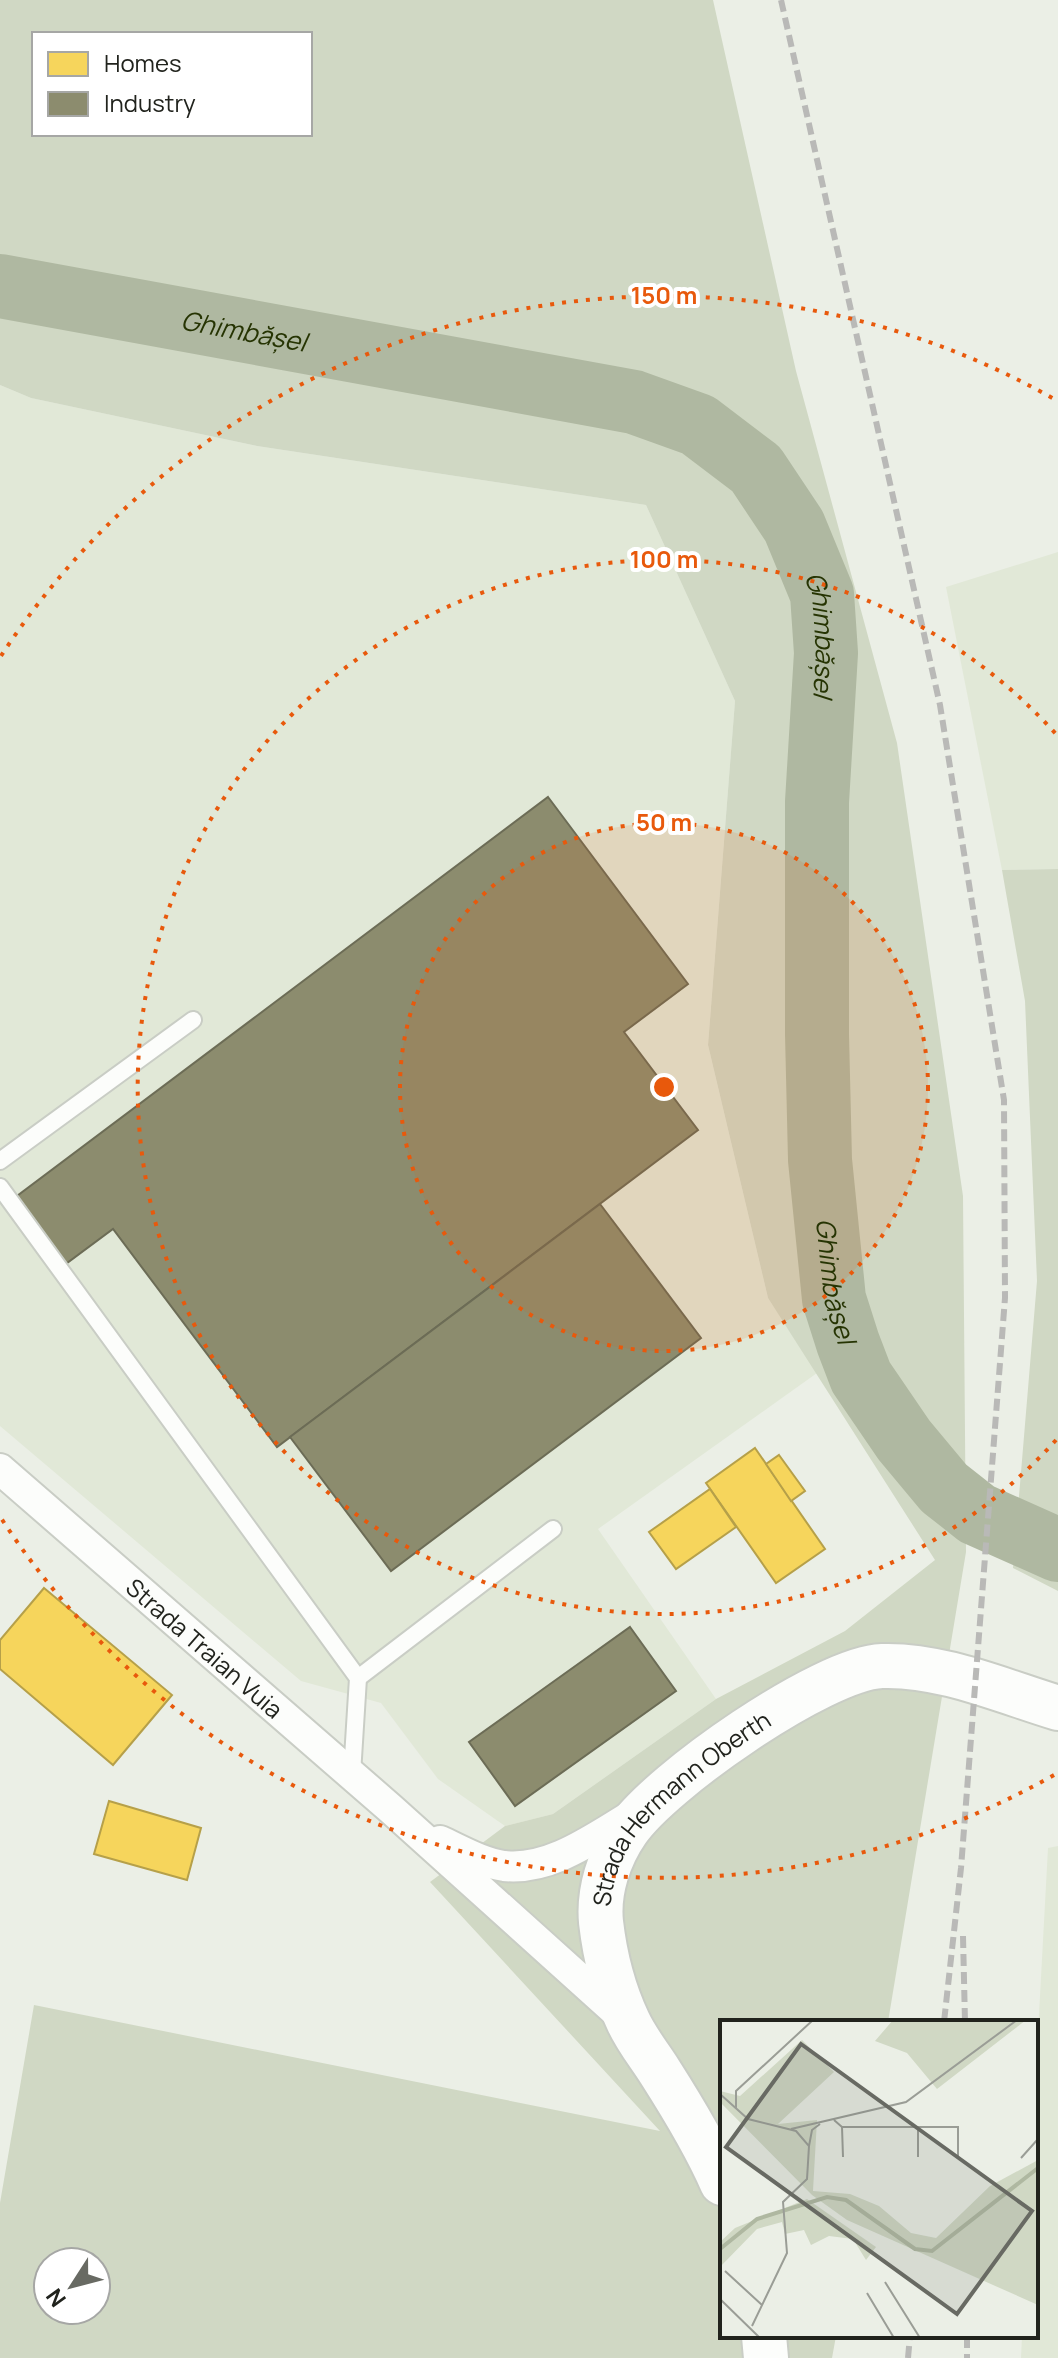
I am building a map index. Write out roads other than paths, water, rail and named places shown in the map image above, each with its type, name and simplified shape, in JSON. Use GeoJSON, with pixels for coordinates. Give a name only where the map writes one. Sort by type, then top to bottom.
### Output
{"type":"FeatureCollection","features":[{"type":"Feature","properties":{"kind":"main road","name":"Strada Hermann Oberth"},"geometry":{"type":"LineString","coordinates":[[720,2179],[691,2120],[629,2023],[608,1968],[601,1919],[605,1880],[613,1854],[627,1830],[645,1807],[730,1742],[811,1690],[845,1674],[880,1666],[917,1668],[974,1681],[1058,1708]]}},
{"type":"Feature","properties":{"kind":"main road"},"geometry":{"type":"LineString","coordinates":[[764,2338],[766,2358]]}},
{"type":"Feature","properties":{"kind":"street","name":"Strada Traian Vuia"},"geometry":{"type":"LineString","coordinates":[[0,1469],[352,1774],[629,2023]]}},
{"type":"Feature","properties":{"kind":"street","name":"Strada Traian Vuia"},"geometry":{"type":"LineString","coordinates":[[409,1826],[481,1859],[504,1866],[530,1865],[555,1858],[587,1842],[645,1807]]}},
{"type":"Feature","properties":{"kind":"lane"},"geometry":{"type":"LineString","coordinates":[[0,1161],[193,1020]]}},
{"type":"Feature","properties":{"kind":"lane"},"geometry":{"type":"LineString","coordinates":[[0,1187],[358,1678],[352,1774]]}},
{"type":"Feature","properties":{"kind":"lane"},"geometry":{"type":"LineString","coordinates":[[358,1678],[553,1529]]}},
{"type":"Feature","properties":{"kind":"waterway","name":"Ghimbășel"},"geometry":{"type":"LineString","coordinates":[[0,286],[634,402],[698,425],[756,469],[794,526],[822,594],[826,653],[817,802],[817,1034],[820,1160],[834,1299],[861,1377],[904,1440],[944,1488],[977,1514],[1058,1550]]}},
{"type":"Feature","properties":{"kind":"railway"},"geometry":{"type":"LineString","coordinates":[[781,0],[940,705],[1004,1100],[1005,1298],[961,1868],[944,2020]]}},
{"type":"Feature","properties":{"kind":"railway"},"geometry":{"type":"LineString","coordinates":[[963,1936],[965,2020]]}},
{"type":"Feature","properties":{"kind":"railway"},"geometry":{"type":"LineString","coordinates":[[908,2358],[910,2338]]}},
{"type":"Feature","properties":{"kind":"railway"},"geometry":{"type":"LineString","coordinates":[[967,2338],[967,2358]]}}]}
